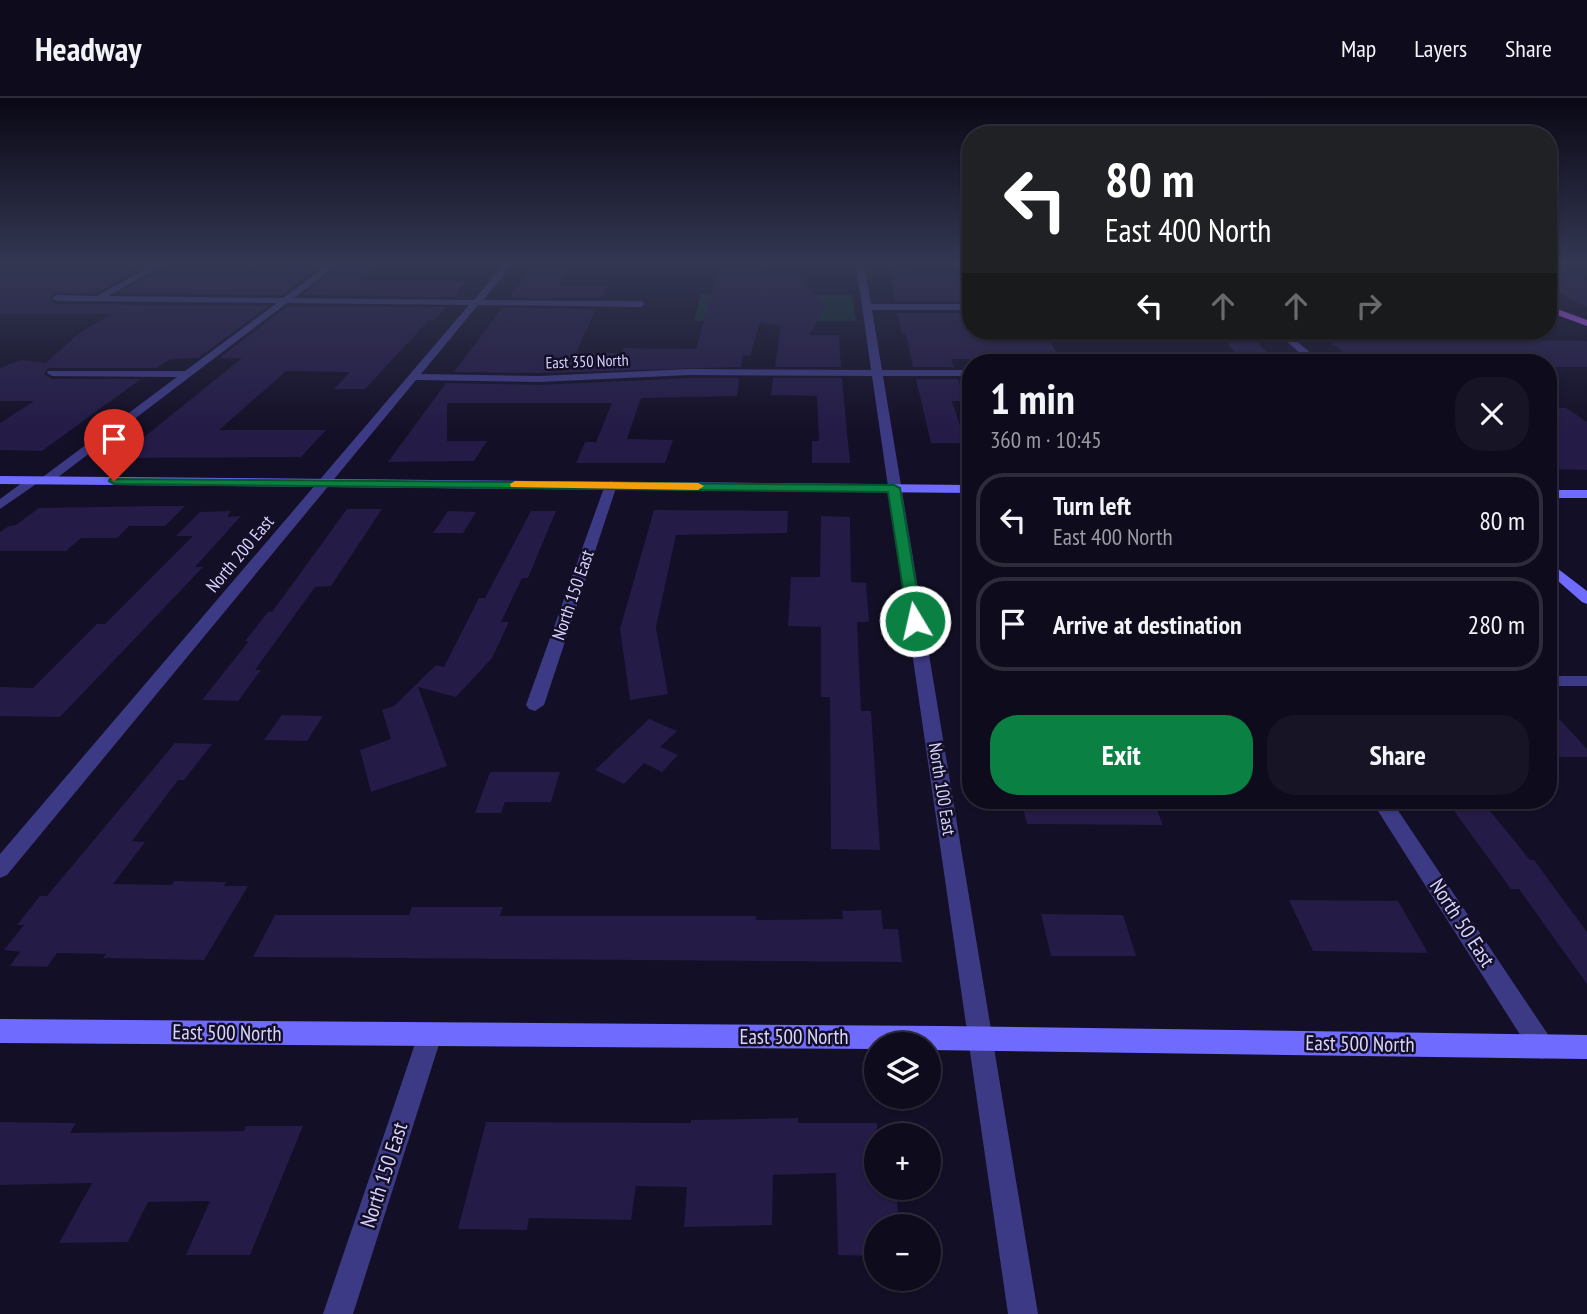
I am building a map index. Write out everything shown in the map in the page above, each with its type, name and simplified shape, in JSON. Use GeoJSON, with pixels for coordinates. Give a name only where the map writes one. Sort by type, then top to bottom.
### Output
{"type":"FeatureCollection","features":[{"type":"Feature","properties":{"kind":"main road"},"geometry":{"type":"LineString","coordinates":[[0,480],[962,489]]}},
{"type":"Feature","properties":{"kind":"main road"},"geometry":{"type":"LineString","coordinates":[[1557,494],[1587,494]]}},
{"type":"Feature","properties":{"kind":"main road"},"geometry":{"type":"LineString","coordinates":[[1557,573],[1587,599]]}},
{"type":"Feature","properties":{"kind":"main road","name":"East 500 North"},"geometry":{"type":"LineString","coordinates":[[0,1031],[1587,1047]]}},
{"type":"Feature","properties":{"kind":"street"},"geometry":{"type":"LineString","coordinates":[[0,505],[40,480],[260,320]]}},
{"type":"Feature","properties":{"kind":"street","name":"North 200 East"},"geometry":{"type":"LineString","coordinates":[[0,869],[462,320]]}},
{"type":"Feature","properties":{"kind":"street","name":"North 100 East"},"geometry":{"type":"LineString","coordinates":[[870,320],[1023,1314]]}},
{"type":"Feature","properties":{"kind":"street"},"geometry":{"type":"LineString","coordinates":[[1290,340],[1306,354]]}},
{"type":"Feature","properties":{"kind":"street","name":"East 350 North"},"geometry":{"type":"LineString","coordinates":[[414,377],[539,379],[690,372],[962,373]]}},
{"type":"Feature","properties":{"kind":"street"},"geometry":{"type":"LineString","coordinates":[[52,373],[188,374]]}},
{"type":"Feature","properties":{"kind":"street","name":"North 150 East"},"geometry":{"type":"LineString","coordinates":[[535,705],[611,485]]}},
{"type":"Feature","properties":{"kind":"street"},"geometry":{"type":"LineString","coordinates":[[1557,681],[1587,681]]}},
{"type":"Feature","properties":{"kind":"street","name":"North 50 East"},"geometry":{"type":"LineString","coordinates":[[1387,809],[1542,1047]]}},
{"type":"Feature","properties":{"kind":"street","name":"North 150 East"},"geometry":{"type":"LineString","coordinates":[[338,1314],[430,1035]]}},
{"type":"Feature","properties":{"kind":"green space"},"geometry":{"type":"Polygon","coordinates":[[[856,320],[856,321],[694,321],[856,320]]]}},
{"type":"Feature","properties":{"kind":"building"},"geometry":{"type":"Polygon","coordinates":[[[102,320],[250,320],[198,358],[170,359],[157,368],[48,368],[44,374],[52,379],[141,379],[42,451],[0,450],[0,423],[34,401],[0,401],[0,368],[21,360],[46,363],[79,333],[102,320]]]}},
{"type":"Feature","properties":{"kind":"building"},"geometry":{"type":"Polygon","coordinates":[[[270,320],[434,320],[429,320],[365,389],[334,389],[350,372],[286,371],[219,430],[326,430],[301,457],[118,458],[242,358],[219,358],[270,320]]]}},
{"type":"Feature","properties":{"kind":"building"},"geometry":{"type":"Polygon","coordinates":[[[493,320],[591,320],[576,353],[622,353],[624,348],[696,349],[704,320],[818,320],[809,335],[839,335],[841,367],[775,367],[781,326],[760,322],[750,356],[743,355],[741,367],[539,373],[454,372],[493,320]]]}},
{"type":"Feature","properties":{"kind":"building"},"geometry":{"type":"Polygon","coordinates":[[[899,320],[962,320],[962,340],[1049,340],[1058,354],[962,354],[962,359],[951,359],[954,367],[913,367],[906,334],[902,334],[899,320]]]}},
{"type":"Feature","properties":{"kind":"building"},"geometry":{"type":"Polygon","coordinates":[[[1225,340],[1255,340],[1268,354],[1236,354],[1225,340]]]}},
{"type":"Feature","properties":{"kind":"building"},"geometry":{"type":"Polygon","coordinates":[[[1328,340],[1587,341],[1587,367],[1557,367],[1557,354],[1346,354],[1328,340]]]}},
{"type":"Feature","properties":{"kind":"building"},"geometry":{"type":"Polygon","coordinates":[[[739,378],[737,396],[641,398],[627,439],[673,440],[665,463],[576,463],[585,442],[596,442],[612,403],[447,403],[447,441],[487,441],[474,461],[388,462],[446,383],[539,385],[739,378]]]}},
{"type":"Feature","properties":{"kind":"building"},"geometry":{"type":"Polygon","coordinates":[[[773,378],[842,378],[850,463],[812,463],[812,441],[819,441],[817,396],[771,395],[773,378]]]}},
{"type":"Feature","properties":{"kind":"building"},"geometry":{"type":"Polygon","coordinates":[[[916,379],[958,379],[962,401],[952,401],[962,431],[962,443],[931,443],[916,379]]]}},
{"type":"Feature","properties":{"kind":"building"},"geometry":{"type":"Polygon","coordinates":[[[1557,408],[1566,408],[1587,422],[1587,470],[1557,469],[1557,408]]]}},
{"type":"Feature","properties":{"kind":"building"},"geometry":{"type":"Polygon","coordinates":[[[185,506],[165,526],[129,526],[117,538],[81,538],[66,551],[0,551],[0,532],[16,525],[39,508],[185,506]]]}},
{"type":"Feature","properties":{"kind":"building"},"geometry":{"type":"Polygon","coordinates":[[[347,509],[382,509],[331,586],[315,587],[255,670],[261,670],[238,701],[202,700],[249,641],[245,641],[268,612],[272,612],[347,509]]]}},
{"type":"Feature","properties":{"kind":"building"},"geometry":{"type":"Polygon","coordinates":[[[654,510],[788,511],[787,533],[676,535],[656,627],[668,694],[630,700],[620,629],[654,510]]]}},
{"type":"Feature","properties":{"kind":"building"},"geometry":{"type":"Polygon","coordinates":[[[231,511],[227,517],[241,516],[195,567],[203,567],[60,717],[0,716],[0,687],[33,688],[97,624],[105,624],[193,536],[176,536],[200,512],[231,511]]]}},
{"type":"Feature","properties":{"kind":"building"},"geometry":{"type":"Polygon","coordinates":[[[448,511],[476,512],[463,533],[433,533],[448,511]]]}},
{"type":"Feature","properties":{"kind":"building"},"geometry":{"type":"Polygon","coordinates":[[[531,511],[556,511],[528,578],[522,578],[501,622],[509,622],[492,658],[456,697],[418,687],[447,766],[371,792],[360,750],[391,739],[382,710],[394,706],[436,665],[444,667],[479,598],[485,598],[531,511]]]}},
{"type":"Feature","properties":{"kind":"building"},"geometry":{"type":"Polygon","coordinates":[[[821,516],[850,517],[851,582],[866,583],[869,622],[857,622],[861,711],[871,711],[880,850],[831,849],[830,697],[821,697],[821,627],[788,626],[791,577],[820,577],[821,516]]]}},
{"type":"Feature","properties":{"kind":"building"},"geometry":{"type":"Polygon","coordinates":[[[282,715],[323,716],[307,741],[264,740],[282,715]]]}},
{"type":"Feature","properties":{"kind":"building"},"geometry":{"type":"Polygon","coordinates":[[[1557,717],[1587,749],[1587,757],[1557,757],[1557,717]]]}},
{"type":"Feature","properties":{"kind":"building"},"geometry":{"type":"Polygon","coordinates":[[[649,719],[677,731],[660,747],[678,755],[662,772],[644,763],[624,784],[595,770],[649,719]]]}},
{"type":"Feature","properties":{"kind":"building"},"geometry":{"type":"Polygon","coordinates":[[[175,743],[212,744],[184,780],[178,780],[132,841],[145,842],[113,884],[172,885],[174,881],[226,882],[224,886],[248,886],[204,960],[103,958],[106,954],[57,953],[47,967],[10,966],[20,952],[4,950],[24,925],[17,925],[40,896],[47,896],[175,743]]]}},
{"type":"Feature","properties":{"kind":"building"},"geometry":{"type":"Polygon","coordinates":[[[490,772],[560,772],[551,802],[505,802],[501,813],[475,813],[490,772]]]}},
{"type":"Feature","properties":{"kind":"building"},"geometry":{"type":"Polygon","coordinates":[[[1023,809],[1157,809],[1163,825],[1027,824],[1023,809]]]}},
{"type":"Feature","properties":{"kind":"building"},"geometry":{"type":"Polygon","coordinates":[[[1453,809],[1488,809],[1530,860],[1534,860],[1587,932],[1587,984],[1519,889],[1511,889],[1453,809]]]}},
{"type":"Feature","properties":{"kind":"building"},"geometry":{"type":"Polygon","coordinates":[[[1289,900],[1398,901],[1428,953],[1313,951],[1289,900]]]}},
{"type":"Feature","properties":{"kind":"building"},"geometry":{"type":"Polygon","coordinates":[[[412,907],[503,907],[500,916],[756,916],[756,920],[843,919],[842,911],[881,910],[883,929],[898,929],[902,962],[253,957],[275,915],[409,915],[412,907]]]}},
{"type":"Feature","properties":{"kind":"building"},"geometry":{"type":"Polygon","coordinates":[[[1041,914],[1123,915],[1136,956],[1051,956],[1041,914]]]}},
{"type":"Feature","properties":{"kind":"building"},"geometry":{"type":"Polygon","coordinates":[[[798,1118],[798,1123],[864,1123],[864,1200],[897,1200],[898,1214],[864,1214],[864,1256],[838,1255],[836,1173],[773,1175],[772,1225],[684,1227],[687,1187],[636,1186],[631,1220],[529,1218],[527,1230],[458,1229],[486,1122],[691,1123],[691,1120],[798,1118]]]}},
{"type":"Feature","properties":{"kind":"building"},"geometry":{"type":"Polygon","coordinates":[[[0,1122],[76,1123],[70,1133],[244,1131],[246,1126],[303,1126],[250,1255],[186,1255],[210,1201],[148,1202],[128,1242],[59,1243],[92,1183],[0,1185],[0,1122]]]}},
{"type":"Feature","properties":{"kind":"slow traffic"},"geometry":{"type":"LineString","coordinates":[[515,484],[698,486]]}},
{"type":"Feature","properties":{"kind":"route"},"geometry":{"type":"LineString","coordinates":[[114,481],[894,488],[915,621]]}}]}
